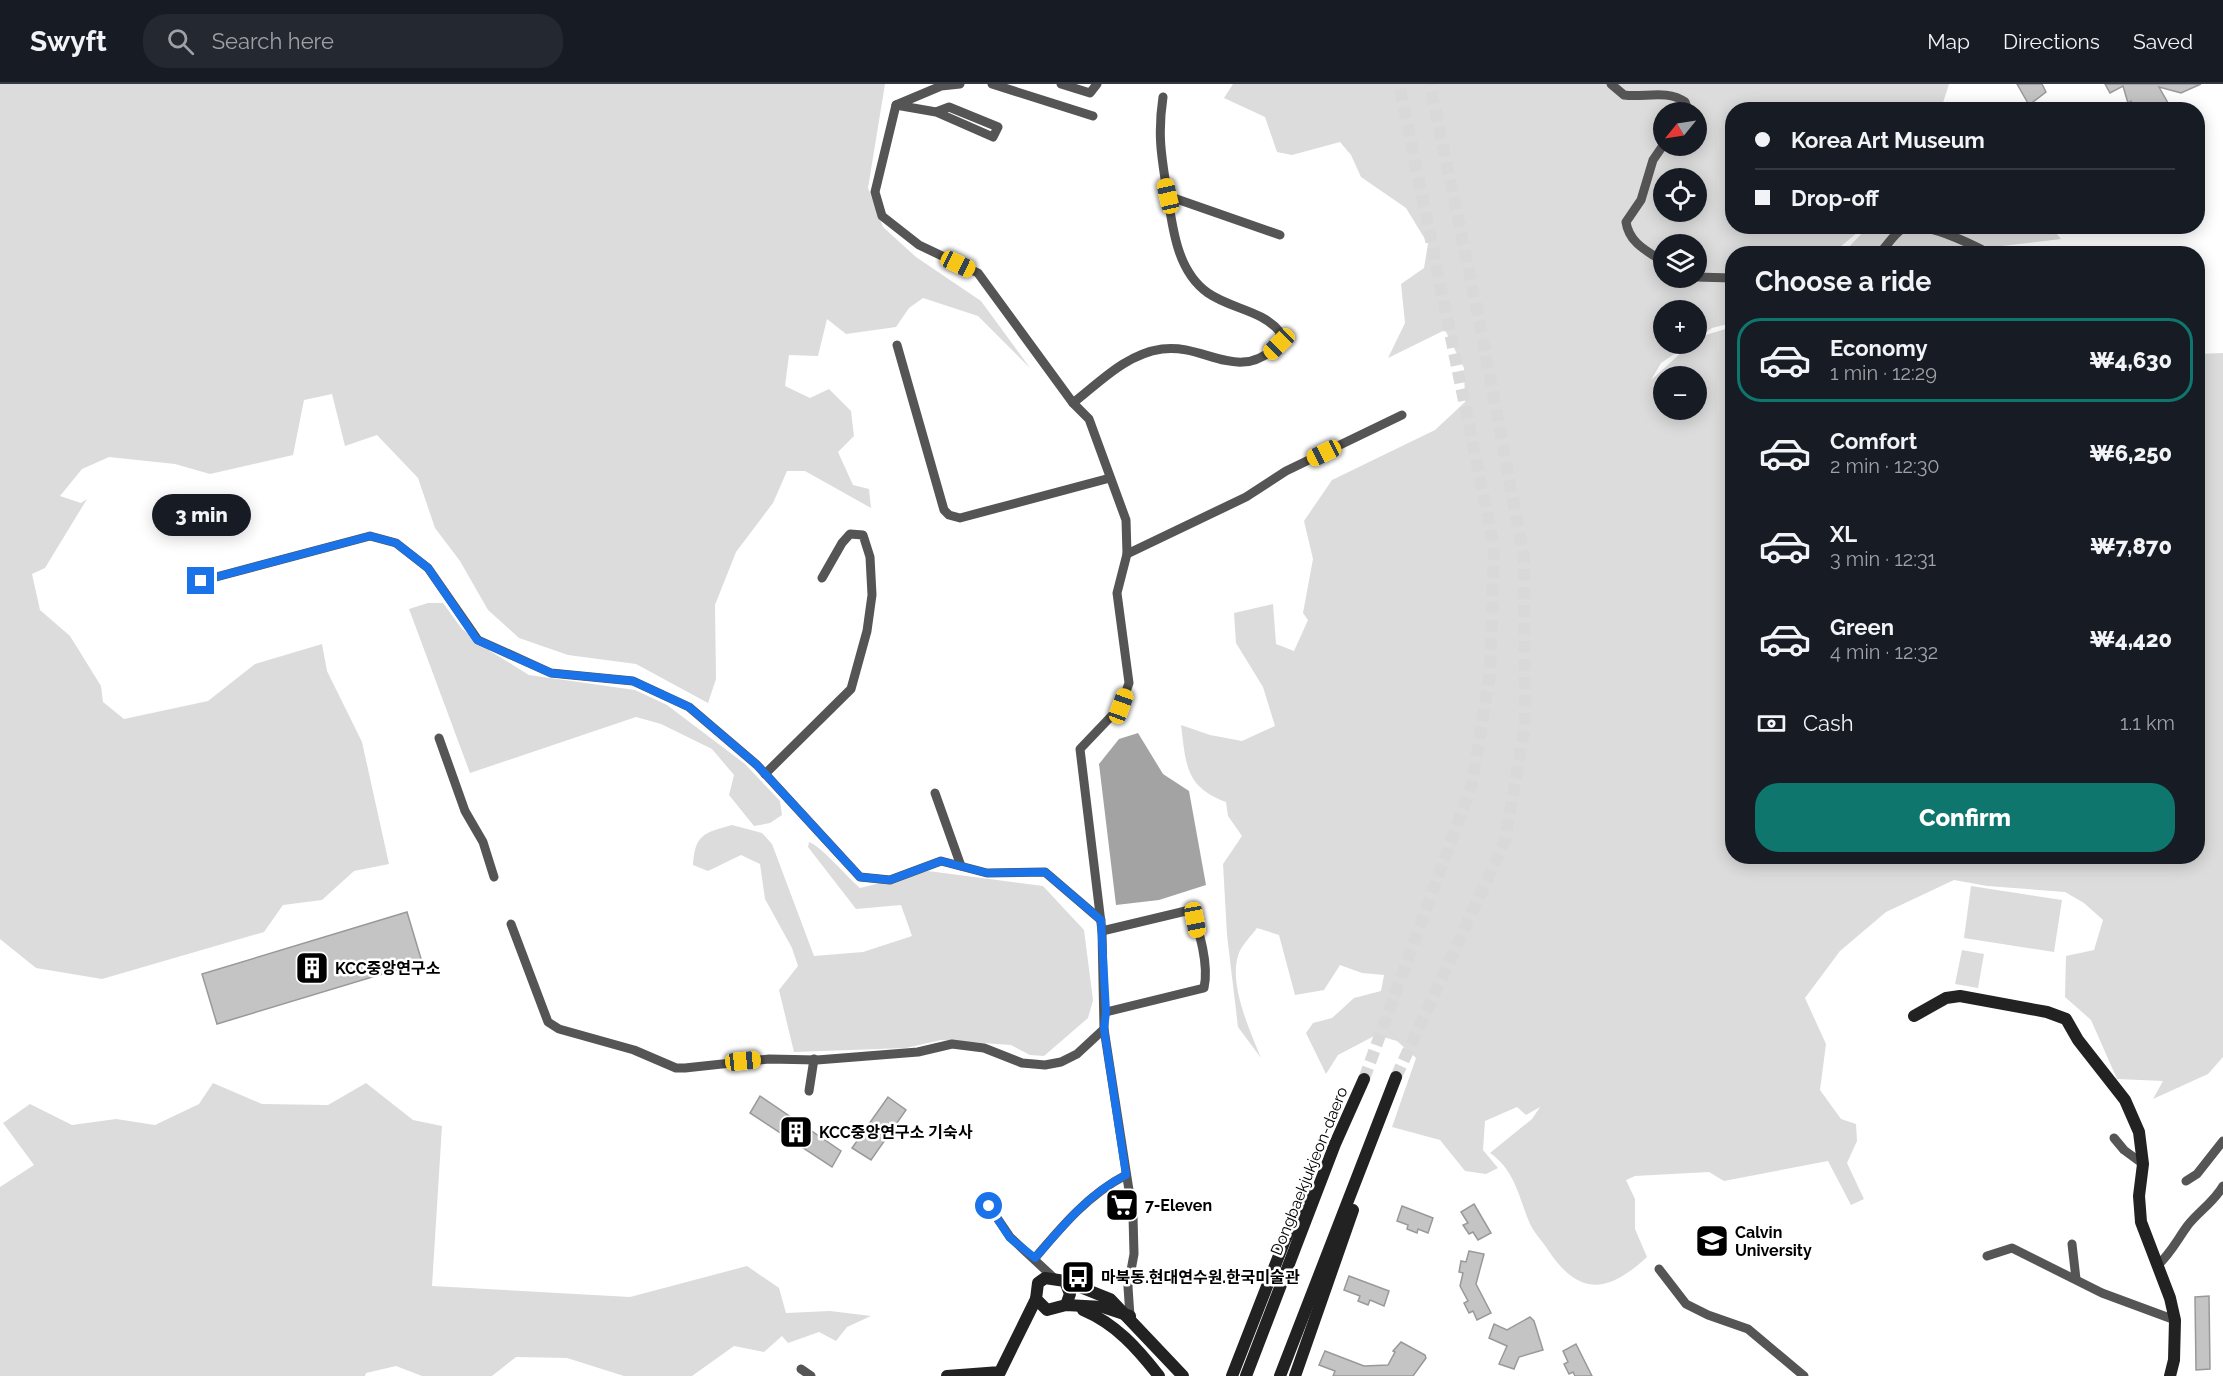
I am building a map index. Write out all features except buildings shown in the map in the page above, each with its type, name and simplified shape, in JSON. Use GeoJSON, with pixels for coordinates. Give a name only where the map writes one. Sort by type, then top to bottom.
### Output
{"type":"FeatureCollection","features":[{"type":"Feature","properties":{"kind":"main road"},"geometry":{"type":"LineString","coordinates":[[1914,1016],[1946,998],[1960,996],[2047,1012],[2066,1019],[2078,1040],[2125,1100],[2139,1132],[2143,1164],[2139,1196],[2141,1222],[2170,1298],[2175,1320],[2174,1360],[2170,1376]]}},
{"type":"Feature","properties":{"kind":"main road"},"geometry":{"type":"LineString","coordinates":[[1281,1372],[1396,1077]]}},
{"type":"Feature","properties":{"kind":"main road","name":"Dongbaekjukjeon-daero"},"geometry":{"type":"LineString","coordinates":[[1237,1375],[1364,1078]]}},
{"type":"Feature","properties":{"kind":"main road"},"geometry":{"type":"LineString","coordinates":[[1295,1376],[1354,1209],[1372,1141]]}},
{"type":"Feature","properties":{"kind":"main road"},"geometry":{"type":"LineString","coordinates":[[947,1376],[1000,1372],[1036,1299],[1038,1283],[1045,1278],[1060,1279],[1110,1299],[1130,1316],[1183,1376]]}},
{"type":"Feature","properties":{"kind":"main road"},"geometry":{"type":"LineString","coordinates":[[1060,1279],[1070,1294],[1070,1305]]}},
{"type":"Feature","properties":{"kind":"main road"},"geometry":{"type":"LineString","coordinates":[[1036,1299],[1047,1310],[1070,1305],[1103,1308],[1130,1316]]}},
{"type":"Feature","properties":{"kind":"main road"},"geometry":{"type":"LineString","coordinates":[[1070,1305],[1101,1318],[1123,1334],[1159,1376]]}},
{"type":"Feature","properties":{"kind":"street"},"geometry":{"type":"LineString","coordinates":[[896,105],[942,86],[960,84]]}},
{"type":"Feature","properties":{"kind":"street"},"geometry":{"type":"LineString","coordinates":[[992,84],[1093,116]]}},
{"type":"Feature","properties":{"kind":"street"},"geometry":{"type":"LineString","coordinates":[[1060,84],[1090,93],[1097,84]]}},
{"type":"Feature","properties":{"kind":"street"},"geometry":{"type":"LineString","coordinates":[[1611,84],[1624,95],[1664,95],[1685,102]]}},
{"type":"Feature","properties":{"kind":"street"},"geometry":{"type":"LineString","coordinates":[[1073,403],[1132,357],[1162,349],[1176,349],[1227,362],[1247,363],[1267,356],[1279,344],[1280,332],[1271,321],[1214,297],[1192,279],[1173,237],[1168,196],[1161,165],[1158,126],[1163,97]]}},
{"type":"Feature","properties":{"kind":"street"},"geometry":{"type":"LineString","coordinates":[[896,105],[936,112],[993,137],[998,127],[948,107],[936,112]]}},
{"type":"Feature","properties":{"kind":"street"},"geometry":{"type":"LineString","coordinates":[[896,105],[875,192],[882,216],[919,245],[978,273],[1073,403],[1089,419],[1126,520],[1127,554],[1117,593],[1129,683],[1121,706],[1080,749],[1102,931],[1106,1012],[1104,1029],[1133,1216],[1134,1254],[1128,1287],[1130,1316]]}},
{"type":"Feature","properties":{"kind":"street"},"geometry":{"type":"LineString","coordinates":[[1653,255],[1637,244],[1628,233],[1626,222],[1641,200],[1656,156]]}},
{"type":"Feature","properties":{"kind":"street"},"geometry":{"type":"LineString","coordinates":[[1168,196],[1280,235]]}},
{"type":"Feature","properties":{"kind":"street"},"geometry":{"type":"LineString","coordinates":[[1887,246],[1897,234]]}},
{"type":"Feature","properties":{"kind":"street"},"geometry":{"type":"LineString","coordinates":[[1946,234],[1975,246]]}},
{"type":"Feature","properties":{"kind":"street"},"geometry":{"type":"LineString","coordinates":[[1707,277],[1725,278]]}},
{"type":"Feature","properties":{"kind":"street"},"geometry":{"type":"LineString","coordinates":[[897,345],[944,510],[949,515],[960,518],[1110,478]]}},
{"type":"Feature","properties":{"kind":"street"},"geometry":{"type":"LineString","coordinates":[[1127,554],[1246,497],[1286,471],[1402,415]]}},
{"type":"Feature","properties":{"kind":"street"},"geometry":{"type":"LineString","coordinates":[[765,774],[852,689],[867,631],[872,596],[870,557],[867,541],[863,535],[850,534],[842,543],[822,578]]}},
{"type":"Feature","properties":{"kind":"street"},"geometry":{"type":"LineString","coordinates":[[201,581],[370,536],[396,543],[428,568],[477,640],[551,673],[633,681],[689,707],[765,774],[860,877],[890,880],[941,861],[987,873],[1045,872],[1101,920]]}},
{"type":"Feature","properties":{"kind":"street"},"geometry":{"type":"LineString","coordinates":[[439,738],[465,811],[483,842],[494,877]]}},
{"type":"Feature","properties":{"kind":"street"},"geometry":{"type":"LineString","coordinates":[[935,793],[961,866]]}},
{"type":"Feature","properties":{"kind":"street"},"geometry":{"type":"LineString","coordinates":[[1102,931],[1190,910],[1195,920],[1207,977],[1204,988],[1106,1012]]}},
{"type":"Feature","properties":{"kind":"street"},"geometry":{"type":"LineString","coordinates":[[511,924],[548,1022],[559,1029],[634,1050],[676,1068],[769,1059],[814,1059],[918,1052],[952,1044],[984,1048],[1022,1063],[1045,1065],[1061,1062],[1077,1054],[1104,1029]]}},
{"type":"Feature","properties":{"kind":"street"},"geometry":{"type":"LineString","coordinates":[[809,1091],[814,1059]]}},
{"type":"Feature","properties":{"kind":"street"},"geometry":{"type":"LineString","coordinates":[[2114,1138],[2124,1150],[2143,1164]]}},
{"type":"Feature","properties":{"kind":"street"},"geometry":{"type":"LineString","coordinates":[[2186,1181],[2197,1174],[2223,1141]]}},
{"type":"Feature","properties":{"kind":"street"},"geometry":{"type":"LineString","coordinates":[[1035,1258],[1067,1221],[1102,1187],[1126,1175]]}},
{"type":"Feature","properties":{"kind":"street"},"geometry":{"type":"LineString","coordinates":[[2157,1266],[2173,1251],[2189,1224],[2217,1196],[2223,1186]]}},
{"type":"Feature","properties":{"kind":"street"},"geometry":{"type":"LineString","coordinates":[[989,1206],[1010,1238],[1060,1279]]}},
{"type":"Feature","properties":{"kind":"street"},"geometry":{"type":"LineString","coordinates":[[2072,1244],[2076,1279]]}},
{"type":"Feature","properties":{"kind":"street"},"geometry":{"type":"LineString","coordinates":[[1986,1256],[2012,1248],[2102,1293],[2175,1320]]}},
{"type":"Feature","properties":{"kind":"street"},"geometry":{"type":"LineString","coordinates":[[1659,1269],[1686,1304],[1708,1316],[1748,1329],[1804,1376]]}},
{"type":"Feature","properties":{"kind":"street"},"geometry":{"type":"LineString","coordinates":[[801,1369],[811,1376]]}},
{"type":"Feature","properties":{"kind":"shaded area"},"geometry":{"type":"Polygon","coordinates":[[[0,84],[885,84],[868,188],[883,227],[916,257],[981,301],[1030,368],[978,316],[923,298],[909,308],[896,327],[846,334],[827,319],[818,356],[789,355],[785,386],[810,398],[829,389],[851,411],[854,436],[838,452],[853,485],[869,489],[871,508],[805,471],[787,471],[773,503],[736,552],[715,605],[716,679],[708,703],[636,664],[568,655],[519,638],[488,610],[460,561],[435,528],[418,478],[377,435],[345,446],[332,394],[304,400],[293,455],[210,474],[175,464],[109,457],[82,469],[60,496],[81,503],[87,499],[45,568],[32,574],[40,610],[70,636],[101,686],[103,702],[124,719],[208,701],[255,664],[322,644],[327,671],[362,742],[389,864],[354,871],[322,900],[283,905],[264,932],[102,979],[36,968],[0,939],[0,84]]]}},
{"type":"Feature","properties":{"kind":"shaded area"},"geometry":{"type":"Polygon","coordinates":[[[1233,84],[1949,84],[1943,102],[1725,102],[1725,234],[1856,234],[1841,246],[1725,246],[1725,325],[1707,331],[1707,300],[1653,300],[1653,354],[1674,354],[1659,366],[1653,366],[1651,380],[1653,378],[1653,420],[1707,420],[1707,366],[1667,366],[1680,354],[1707,354],[1707,335],[1725,329],[1725,864],[2205,864],[2205,354],[2223,353],[2223,1057],[2208,1074],[2153,1099],[2163,1081],[2117,1079],[2091,1020],[2065,997],[2066,956],[2094,950],[2103,920],[2084,903],[2065,892],[1987,886],[1954,880],[1886,912],[1840,951],[1805,998],[1826,1044],[1820,1090],[1841,1119],[1856,1124],[1857,1141],[1847,1163],[1864,1199],[1851,1205],[1828,1161],[1724,1181],[1709,1172],[1635,1176],[1626,1180],[1635,1199],[1635,1229],[1647,1257],[1619,1278],[1594,1285],[1581,1282],[1558,1263],[1530,1224],[1511,1176],[1490,1153],[1532,1119],[1540,1107],[1526,1115],[1517,1107],[1485,1121],[1483,1150],[1498,1168],[1486,1174],[1465,1171],[1440,1140],[1392,1127],[1416,1058],[1397,1041],[1376,1035],[1338,1055],[1326,1074],[1306,1033],[1313,1023],[1332,1018],[1354,998],[1381,991],[1384,975],[1362,973],[1340,965],[1324,990],[1295,995],[1279,935],[1257,928],[1239,953],[1236,980],[1242,1008],[1261,1058],[1238,1027],[1227,935],[1223,864],[1242,836],[1228,816],[1226,802],[1202,789],[1190,773],[1184,751],[1181,725],[1210,735],[1242,741],[1275,726],[1263,687],[1236,643],[1234,613],[1273,604],[1276,644],[1294,651],[1308,620],[1303,613],[1313,559],[1304,521],[1332,480],[1435,430],[1465,402],[1464,368],[1445,330],[1388,358],[1405,323],[1401,284],[1424,268],[1428,244],[1406,208],[1361,177],[1351,155],[1340,142],[1292,155],[1277,152],[1265,117],[1224,98],[1233,84]]]}},
{"type":"Feature","properties":{"kind":"shaded area"},"geometry":{"type":"Polygon","coordinates":[[[1861,234],[2057,234],[2061,239],[2002,246],[1850,246],[1861,234]]]}},
{"type":"Feature","properties":{"kind":"shaded area"},"geometry":{"type":"Polygon","coordinates":[[[428,603],[443,603],[462,629],[490,651],[529,675],[635,690],[667,705],[745,764],[780,801],[782,815],[770,823],[754,826],[729,795],[734,775],[712,749],[661,724],[636,717],[470,773],[409,609],[428,603]]]}},
{"type":"Feature","properties":{"kind":"shaded area"},"geometry":{"type":"Polygon","coordinates":[[[1138,733],[1163,774],[1189,791],[1206,885],[1159,900],[1116,905],[1099,764],[1119,739],[1138,733]]]}},
{"type":"Feature","properties":{"kind":"shaded area"},"geometry":{"type":"Polygon","coordinates":[[[732,825],[762,833],[772,844],[814,956],[863,952],[912,936],[901,905],[856,909],[808,847],[809,842],[827,855],[860,888],[928,871],[1043,886],[1084,930],[1093,1000],[1088,1018],[1044,1056],[1030,1055],[1011,1045],[941,1040],[906,1048],[794,1052],[779,990],[798,966],[792,948],[765,899],[760,864],[741,855],[708,871],[693,865],[696,847],[703,836],[732,825]]]}},
{"type":"Feature","properties":{"kind":"shaded area"},"geometry":{"type":"Polygon","coordinates":[[[1971,886],[2062,900],[2054,952],[1964,938],[1971,886]]]}},
{"type":"Feature","properties":{"kind":"shaded area"},"geometry":{"type":"Polygon","coordinates":[[[1962,950],[1984,954],[1978,988],[1955,984],[1962,950]]]}},
{"type":"Feature","properties":{"kind":"shaded area"},"geometry":{"type":"Polygon","coordinates":[[[213,1083],[262,1104],[328,1105],[366,1083],[413,1120],[442,1126],[432,1286],[630,1297],[747,1266],[779,1288],[786,1313],[830,1311],[871,1316],[847,1327],[836,1341],[819,1332],[788,1343],[782,1336],[764,1352],[734,1346],[692,1376],[624,1376],[567,1358],[516,1357],[492,1376],[422,1376],[396,1366],[366,1373],[365,1376],[0,1376],[0,1187],[34,1165],[3,1123],[30,1104],[72,1125],[116,1119],[155,1125],[199,1104],[213,1083]]]}},
{"type":"Feature","properties":{"kind":"tunnel"},"geometry":{"type":"LineString","coordinates":[[1364,1079],[1472,784],[1490,674],[1494,547],[1399,84]]}},
{"type":"Feature","properties":{"kind":"tunnel"},"geometry":{"type":"LineString","coordinates":[[1396,1077],[1505,841],[1525,726],[1524,558],[1479,319],[1430,84]]}},
{"type":"Feature","properties":{"kind":"place","name":"KCC중앙연구소"},"geometry":{"type":"Point","coordinates":[312,968]}},
{"type":"Feature","properties":{"kind":"place","name":"KCC중앙연구소 기숙사"},"geometry":{"type":"Point","coordinates":[796,1132]}},
{"type":"Feature","properties":{"kind":"place","name":"7-Eleven"},"geometry":{"type":"Point","coordinates":[1122,1205]}},
{"type":"Feature","properties":{"kind":"place","name":"Calvin University"},"geometry":{"type":"Point","coordinates":[1712,1241]}},
{"type":"Feature","properties":{"kind":"place","name":"마북동.현대연수원.한국미술관"},"geometry":{"type":"Point","coordinates":[1078,1277]}},
{"type":"Feature","properties":{"kind":"route"},"geometry":{"type":"LineString","coordinates":[[201,581],[370,536],[396,543],[428,568],[477,640],[551,673],[633,681],[689,707],[757,765],[860,877],[890,880],[941,861],[987,873],[1045,872],[1101,920],[1106,1012],[1104,1029],[1126,1175],[1102,1187],[1067,1221],[1035,1258],[1010,1238],[989,1206]]}}]}
